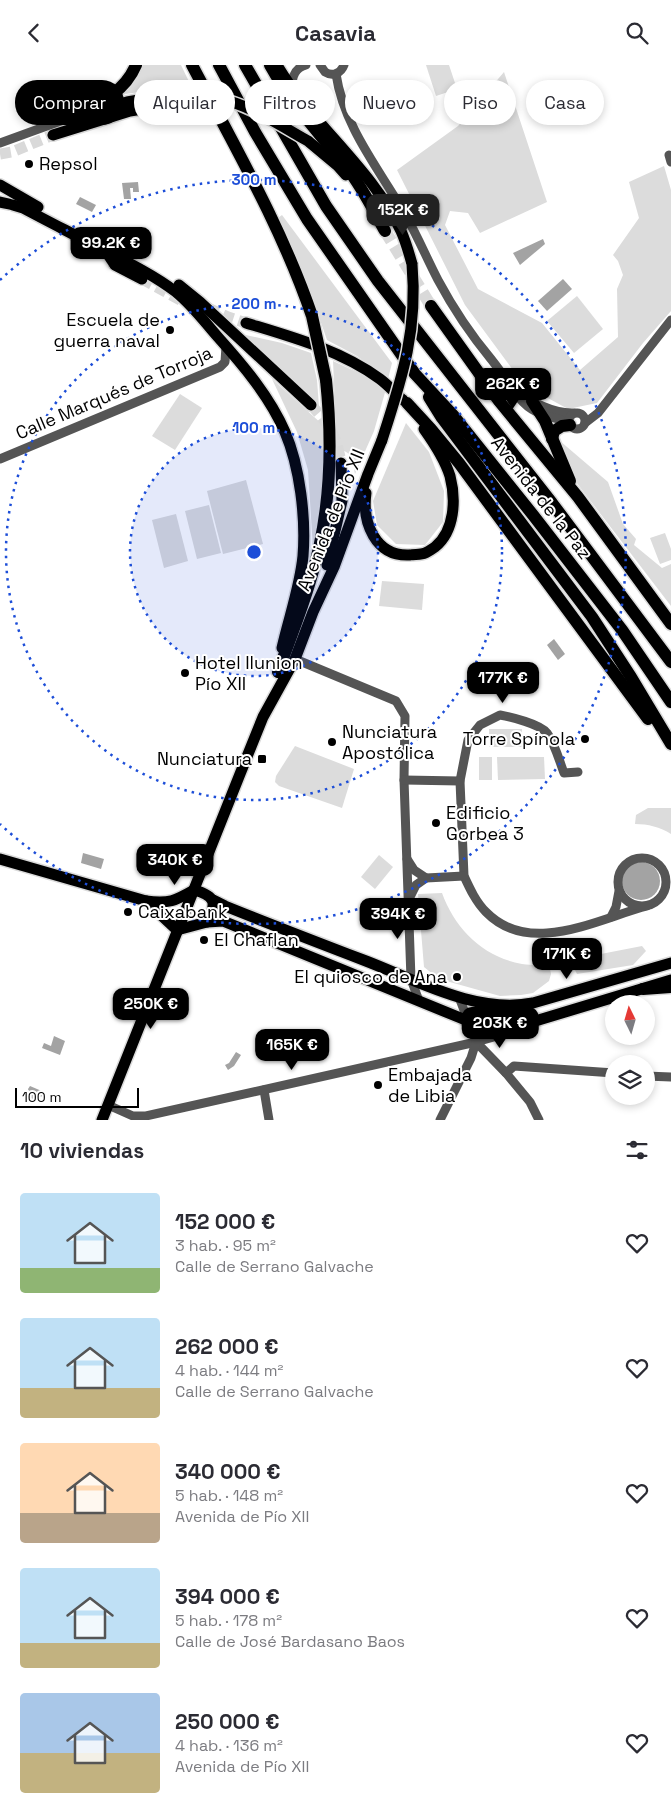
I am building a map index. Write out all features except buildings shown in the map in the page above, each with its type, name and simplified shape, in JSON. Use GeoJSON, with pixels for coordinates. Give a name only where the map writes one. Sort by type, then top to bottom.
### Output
{"type":"FeatureCollection","features":[{"type":"Feature","properties":{"kind":"highway"},"geometry":{"type":"LineString","coordinates":[[124,84],[136,65]]}},
{"type":"Feature","properties":{"kind":"highway"},"geometry":{"type":"LineString","coordinates":[[192,65],[288,252],[312,316],[326,380],[330,417],[330,459],[324,519],[311,579],[278,672]]}},
{"type":"Feature","properties":{"kind":"highway","name":"Avenida de la Paz"},"geometry":{"type":"LineString","coordinates":[[219,65],[255,132],[307,219],[415,374],[453,415],[533,515],[622,630],[671,702]]}},
{"type":"Feature","properties":{"kind":"highway","name":"Avenida de la Paz"},"geometry":{"type":"LineString","coordinates":[[245,65],[326,206],[378,281],[552,503],[671,662]]}},
{"type":"Feature","properties":{"kind":"highway"},"geometry":{"type":"LineString","coordinates":[[270,65],[283,87],[314,129],[346,167],[370,203],[385,231]]}},
{"type":"Feature","properties":{"kind":"highway"},"geometry":{"type":"LineString","coordinates":[[431,306],[499,401],[578,497],[671,624]]}},
{"type":"Feature","properties":{"kind":"highway"},"geometry":{"type":"LineString","coordinates":[[415,374],[442,418],[592,617],[671,744]]}},
{"type":"Feature","properties":{"kind":"highway"},"geometry":{"type":"LineString","coordinates":[[532,401],[542,415],[578,497]]}},
{"type":"Feature","properties":{"kind":"highway"},"geometry":{"type":"LineString","coordinates":[[407,403],[459,463],[671,751]]}},
{"type":"Feature","properties":{"kind":"highway"},"geometry":{"type":"LineString","coordinates":[[552,439],[554,431],[576,420]]}},
{"type":"Feature","properties":{"kind":"highway"},"geometry":{"type":"LineString","coordinates":[[643,989],[671,987]]}},
{"type":"Feature","properties":{"kind":"main road","name":"Avenida de Pío XII"},"geometry":{"type":"LineString","coordinates":[[277,65],[287,80]]}},
{"type":"Feature","properties":{"kind":"main road"},"geometry":{"type":"LineString","coordinates":[[52,135],[134,110]]}},
{"type":"Feature","properties":{"kind":"main road"},"geometry":{"type":"LineString","coordinates":[[235,111],[263,117],[308,141],[338,166],[370,203]]}},
{"type":"Feature","properties":{"kind":"main road","name":"Avenida de Pío XII"},"geometry":{"type":"LineString","coordinates":[[263,717],[295,659],[313,612],[334,567],[382,440],[402,378],[410,338],[414,300],[412,264],[402,232],[372,183],[320,125]]}},
{"type":"Feature","properties":{"kind":"main road"},"geometry":{"type":"LineString","coordinates":[[0,185],[155,270],[176,284],[200,302],[311,405]]}},
{"type":"Feature","properties":{"kind":"main road"},"geometry":{"type":"LineString","coordinates":[[7,203],[21,213],[142,279]]}},
{"type":"Feature","properties":{"kind":"main road","name":"Avenida de Pío XII"},"geometry":{"type":"LineString","coordinates":[[7,203],[23,208],[152,275],[192,306],[252,377],[284,431],[291,449],[301,497],[303,555],[298,589],[278,672],[263,717],[102,1120]]}},
{"type":"Feature","properties":{"kind":"main road"},"geometry":{"type":"LineString","coordinates":[[245,325],[285,335],[323,348],[381,380],[407,403],[434,443],[450,476],[453,501],[452,523],[442,541],[425,553],[402,555],[386,550],[372,536],[367,520],[364,507],[368,474]]}},
{"type":"Feature","properties":{"kind":"main road","name":"Avenida de Pío XII"},"geometry":{"type":"LineString","coordinates":[[313,612],[331,552],[342,501],[341,463]]}},
{"type":"Feature","properties":{"kind":"main road"},"geometry":{"type":"LineString","coordinates":[[0,859],[146,901],[163,908],[177,931],[207,922],[223,921],[468,1021],[532,1022],[671,980]]}},
{"type":"Feature","properties":{"kind":"main road"},"geometry":{"type":"LineString","coordinates":[[163,908],[194,890],[207,893],[213,900],[225,906],[458,997],[503,1005],[533,1003],[671,963]]}},
{"type":"Feature","properties":{"kind":"main road"},"geometry":{"type":"LineString","coordinates":[[207,922],[212,911],[213,900]]}},
{"type":"Feature","properties":{"kind":"street"},"geometry":{"type":"LineString","coordinates":[[292,80],[299,68],[306,65]]}},
{"type":"Feature","properties":{"kind":"street"},"geometry":{"type":"LineString","coordinates":[[318,65],[329,74],[336,74],[342,70],[344,65]]}},
{"type":"Feature","properties":{"kind":"street"},"geometry":{"type":"LineString","coordinates":[[336,74],[341,99],[352,127],[407,217],[439,281],[473,337],[524,405],[542,415],[576,420],[598,413],[671,320]]}},
{"type":"Feature","properties":{"kind":"street"},"geometry":{"type":"LineString","coordinates":[[0,143],[50,125]]}},
{"type":"Feature","properties":{"kind":"street","name":"Calle Marqués de Torroja"},"geometry":{"type":"LineString","coordinates":[[0,459],[220,367],[225,362],[226,346]]}},
{"type":"Feature","properties":{"kind":"street"},"geometry":{"type":"LineString","coordinates":[[507,380],[532,401],[576,420]]}},
{"type":"Feature","properties":{"kind":"street"},"geometry":{"type":"LineString","coordinates":[[295,659],[362,685],[396,701],[405,716],[404,780],[411,979],[419,1001]]}},
{"type":"Feature","properties":{"kind":"street"},"geometry":{"type":"LineString","coordinates":[[578,773],[564,773],[549,737],[543,730],[526,722],[500,715],[480,725],[468,740],[460,781],[464,876],[476,899],[495,920],[512,929],[543,935],[571,929],[647,906],[654,903],[660,898],[666,883],[666,875],[657,862],[650,858],[634,858],[621,868],[617,883],[619,891],[630,903],[638,906],[647,906]]}},
{"type":"Feature","properties":{"kind":"street"},"geometry":{"type":"LineString","coordinates":[[404,780],[460,781]]}},
{"type":"Feature","properties":{"kind":"street"},"geometry":{"type":"LineString","coordinates":[[406,858],[414,870],[426,878]]}},
{"type":"Feature","properties":{"kind":"street"},"geometry":{"type":"LineString","coordinates":[[408,901],[416,885],[426,878],[464,876]]}},
{"type":"Feature","properties":{"kind":"street"},"geometry":{"type":"LineString","coordinates":[[611,917],[616,907],[619,891]]}},
{"type":"Feature","properties":{"kind":"street"},"geometry":{"type":"LineString","coordinates":[[458,997],[476,1042],[506,1073],[530,1102],[539,1120]]}},
{"type":"Feature","properties":{"kind":"street"},"geometry":{"type":"LineString","coordinates":[[108,1105],[133,1116],[146,1116],[476,1042],[511,1032],[532,1022]]}},
{"type":"Feature","properties":{"kind":"street"},"geometry":{"type":"LineString","coordinates":[[440,1120],[471,1058],[476,1042]]}},
{"type":"Feature","properties":{"kind":"street"},"geometry":{"type":"LineString","coordinates":[[506,1073],[514,1066],[605,1072]]}},
{"type":"Feature","properties":{"kind":"street"},"geometry":{"type":"LineString","coordinates":[[655,1076],[671,1077]]}},
{"type":"Feature","properties":{"kind":"street"},"geometry":{"type":"LineString","coordinates":[[264,1090],[268,1120]]}},
{"type":"Feature","properties":{"kind":"shaded area"},"geometry":{"type":"Polygon","coordinates":[[[140,65],[181,65],[188,80],[134,80],[134,93],[125,94],[140,65]]]}},
{"type":"Feature","properties":{"kind":"shaded area"},"geometry":{"type":"Polygon","coordinates":[[[426,65],[449,65],[454,80],[444,80],[444,93],[436,96],[434,80],[431,80],[426,65]]]}},
{"type":"Feature","properties":{"kind":"shaded area"},"geometry":{"type":"Polygon","coordinates":[[[504,72],[507,80],[497,80],[504,72]]]}},
{"type":"Feature","properties":{"kind":"shaded area"},"geometry":{"type":"Polygon","coordinates":[[[516,108],[547,202],[480,233],[468,213],[450,211],[445,225],[478,289],[542,323],[580,370],[618,337],[617,289],[623,275],[618,261],[613,255],[639,218],[629,182],[664,166],[671,190],[671,311],[643,343],[597,403],[568,409],[524,385],[465,305],[397,170],[458,126],[516,125],[516,108]]]}},
{"type":"Feature","properties":{"kind":"shaded area"},"geometry":{"type":"Polygon","coordinates":[[[138,182],[139,192],[133,192],[133,188],[130,188],[131,199],[124,199],[122,183],[138,182]]]}},
{"type":"Feature","properties":{"kind":"shaded area"},"geometry":{"type":"Polygon","coordinates":[[[80,197],[96,205],[92,212],[76,204],[80,197]]]}},
{"type":"Feature","properties":{"kind":"shaded area"},"geometry":{"type":"Polygon","coordinates":[[[282,215],[392,363],[388,379],[357,356],[327,340],[309,288],[278,218],[282,215]]]}},
{"type":"Feature","properties":{"kind":"shaded area"},"geometry":{"type":"Polygon","coordinates":[[[543,239],[545,244],[520,265],[513,253],[543,239]]]}},
{"type":"Feature","properties":{"kind":"shaded area"},"geometry":{"type":"Polygon","coordinates":[[[563,279],[572,289],[547,311],[538,301],[563,279]]]}},
{"type":"Feature","properties":{"kind":"shaded area"},"geometry":{"type":"Polygon","coordinates":[[[577,296],[603,329],[574,353],[547,321],[577,296]]]}},
{"type":"Feature","properties":{"kind":"shaded area"},"geometry":{"type":"Polygon","coordinates":[[[241,334],[282,343],[311,353],[317,380],[319,407],[241,334]]]}},
{"type":"Feature","properties":{"kind":"shaded area"},"geometry":{"type":"Polygon","coordinates":[[[333,361],[361,374],[386,389],[374,431],[355,474],[349,454],[337,448],[333,361]]]}},
{"type":"Feature","properties":{"kind":"shaded area"},"geometry":{"type":"Polygon","coordinates":[[[272,379],[323,425],[323,477],[313,548],[308,470],[297,432],[272,379]]]}},
{"type":"Feature","properties":{"kind":"shaded area"},"geometry":{"type":"Polygon","coordinates":[[[180,394],[202,408],[175,450],[152,436],[180,394]]]}},
{"type":"Feature","properties":{"kind":"shaded area"},"geometry":{"type":"Polygon","coordinates":[[[406,423],[429,452],[444,491],[443,522],[425,545],[396,544],[377,525],[373,501],[406,423]]]}},
{"type":"Feature","properties":{"kind":"shaded area"},"geometry":{"type":"Polygon","coordinates":[[[560,441],[608,482],[623,524],[636,539],[634,545],[662,568],[671,564],[671,606],[576,482],[562,457],[560,441]]]}},
{"type":"Feature","properties":{"kind":"shaded area"},"geometry":{"type":"Polygon","coordinates":[[[246,480],[263,544],[223,554],[207,491],[246,480]]]}},
{"type":"Feature","properties":{"kind":"shaded area"},"geometry":{"type":"Polygon","coordinates":[[[209,505],[221,553],[197,559],[185,511],[209,505]]]}},
{"type":"Feature","properties":{"kind":"shaded area"},"geometry":{"type":"Polygon","coordinates":[[[176,514],[188,561],[164,568],[152,520],[176,514]]]}},
{"type":"Feature","properties":{"kind":"shaded area"},"geometry":{"type":"Polygon","coordinates":[[[665,533],[671,549],[671,560],[660,564],[650,538],[665,533]]]}},
{"type":"Feature","properties":{"kind":"shaded area"},"geometry":{"type":"Polygon","coordinates":[[[382,581],[424,584],[422,610],[379,606],[382,581]]]}},
{"type":"Feature","properties":{"kind":"shaded area"},"geometry":{"type":"Polygon","coordinates":[[[554,639],[565,654],[558,660],[547,645],[554,639]]]}},
{"type":"Feature","properties":{"kind":"shaded area"},"geometry":{"type":"Polygon","coordinates":[[[489,729],[522,729],[522,747],[489,747],[489,729]]]}},
{"type":"Feature","properties":{"kind":"shaded area"},"geometry":{"type":"Polygon","coordinates":[[[295,746],[354,769],[342,808],[279,786],[275,782],[276,776],[295,746]]]}},
{"type":"Feature","properties":{"kind":"shaded area"},"geometry":{"type":"Polygon","coordinates":[[[479,757],[492,757],[492,780],[479,780],[479,757]]]}},
{"type":"Feature","properties":{"kind":"shaded area"},"geometry":{"type":"Polygon","coordinates":[[[497,757],[544,757],[545,779],[498,780],[497,757]]]}},
{"type":"Feature","properties":{"kind":"shaded area"},"geometry":{"type":"Polygon","coordinates":[[[648,808],[671,808],[671,834],[654,826],[635,824],[636,815],[648,808]]]}},
{"type":"Feature","properties":{"kind":"shaded area"},"geometry":{"type":"Polygon","coordinates":[[[83,853],[104,859],[101,869],[81,863],[83,853]]]}},
{"type":"Feature","properties":{"kind":"shaded area"},"geometry":{"type":"Polygon","coordinates":[[[379,855],[393,867],[375,889],[361,877],[379,855]]]}},
{"type":"Feature","properties":{"kind":"shaded area"},"geometry":{"type":"Polygon","coordinates":[[[641,862],[654,868],[660,881],[654,894],[641,900],[628,894],[622,881],[628,868],[641,862]]]}},
{"type":"Feature","properties":{"kind":"shaded area"},"geometry":{"type":"Polygon","coordinates":[[[442,893],[454,918],[472,939],[495,955],[508,960],[529,965],[549,964],[551,974],[549,981],[533,993],[500,996],[439,979],[424,967],[418,894],[442,893]]]}},
{"type":"Feature","properties":{"kind":"shaded area"},"geometry":{"type":"Polygon","coordinates":[[[642,946],[646,951],[633,965],[577,974],[570,960],[642,946]]]}},
{"type":"Feature","properties":{"kind":"shaded area"},"geometry":{"type":"Polygon","coordinates":[[[54,1036],[65,1041],[60,1055],[42,1048],[44,1043],[51,1046],[54,1036]]]}},
{"type":"Feature","properties":{"kind":"shaded area"},"geometry":{"type":"Polygon","coordinates":[[[236,1052],[241,1055],[234,1066],[228,1070],[225,1065],[229,1063],[236,1052]]]}},
{"type":"Feature","properties":{"kind":"shaded area"},"geometry":{"type":"Polygon","coordinates":[[[30,1086],[44,1092],[43,1096],[34,1099],[30,1098],[28,1089],[30,1086]]]}},
{"type":"Feature","properties":{"kind":"tunnel"},"geometry":{"type":"LineString","coordinates":[[0,154],[12,152],[53,135]]}},
{"type":"Feature","properties":{"kind":"tunnel"},"geometry":{"type":"LineString","coordinates":[[385,231],[431,306]]}},
{"type":"Feature","properties":{"kind":"tunnel"},"geometry":{"type":"LineString","coordinates":[[142,279],[184,302]]}},
{"type":"Feature","properties":{"kind":"tunnel"},"geometry":{"type":"LineString","coordinates":[[208,308],[246,323]]}},
{"type":"Feature","properties":{"kind":"tunnel"},"geometry":{"type":"LineString","coordinates":[[311,405],[323,418],[331,431],[341,463]]}},
{"type":"Feature","properties":{"kind":"place","name":"Repsol"},"geometry":{"type":"Point","coordinates":[29,164]}},
{"type":"Feature","properties":{"kind":"place","name":"Escuela de guerra naval"},"geometry":{"type":"Point","coordinates":[170,330]}},
{"type":"Feature","properties":{"kind":"place","name":"Hotel Ilunion Pío XII"},"geometry":{"type":"Point","coordinates":[185,673]}},
{"type":"Feature","properties":{"kind":"place","name":"Torre Spínola"},"geometry":{"type":"Point","coordinates":[585,739]}},
{"type":"Feature","properties":{"kind":"place","name":"Nunciatura Apostólica"},"geometry":{"type":"Point","coordinates":[332,742]}},
{"type":"Feature","properties":{"kind":"place","name":"Nunciatura"},"geometry":{"type":"Point","coordinates":[262,759]}},
{"type":"Feature","properties":{"kind":"place","name":"Edificio Gorbea 3"},"geometry":{"type":"Point","coordinates":[436,823]}},
{"type":"Feature","properties":{"kind":"place","name":"Caixabank"},"geometry":{"type":"Point","coordinates":[128,912]}},
{"type":"Feature","properties":{"kind":"place","name":"El Chaflan"},"geometry":{"type":"Point","coordinates":[204,940]}},
{"type":"Feature","properties":{"kind":"place","name":"El quiosco de Ana"},"geometry":{"type":"Point","coordinates":[457,977]}},
{"type":"Feature","properties":{"kind":"place","name":"Embajada de Libia"},"geometry":{"type":"Point","coordinates":[378,1085]}}]}
